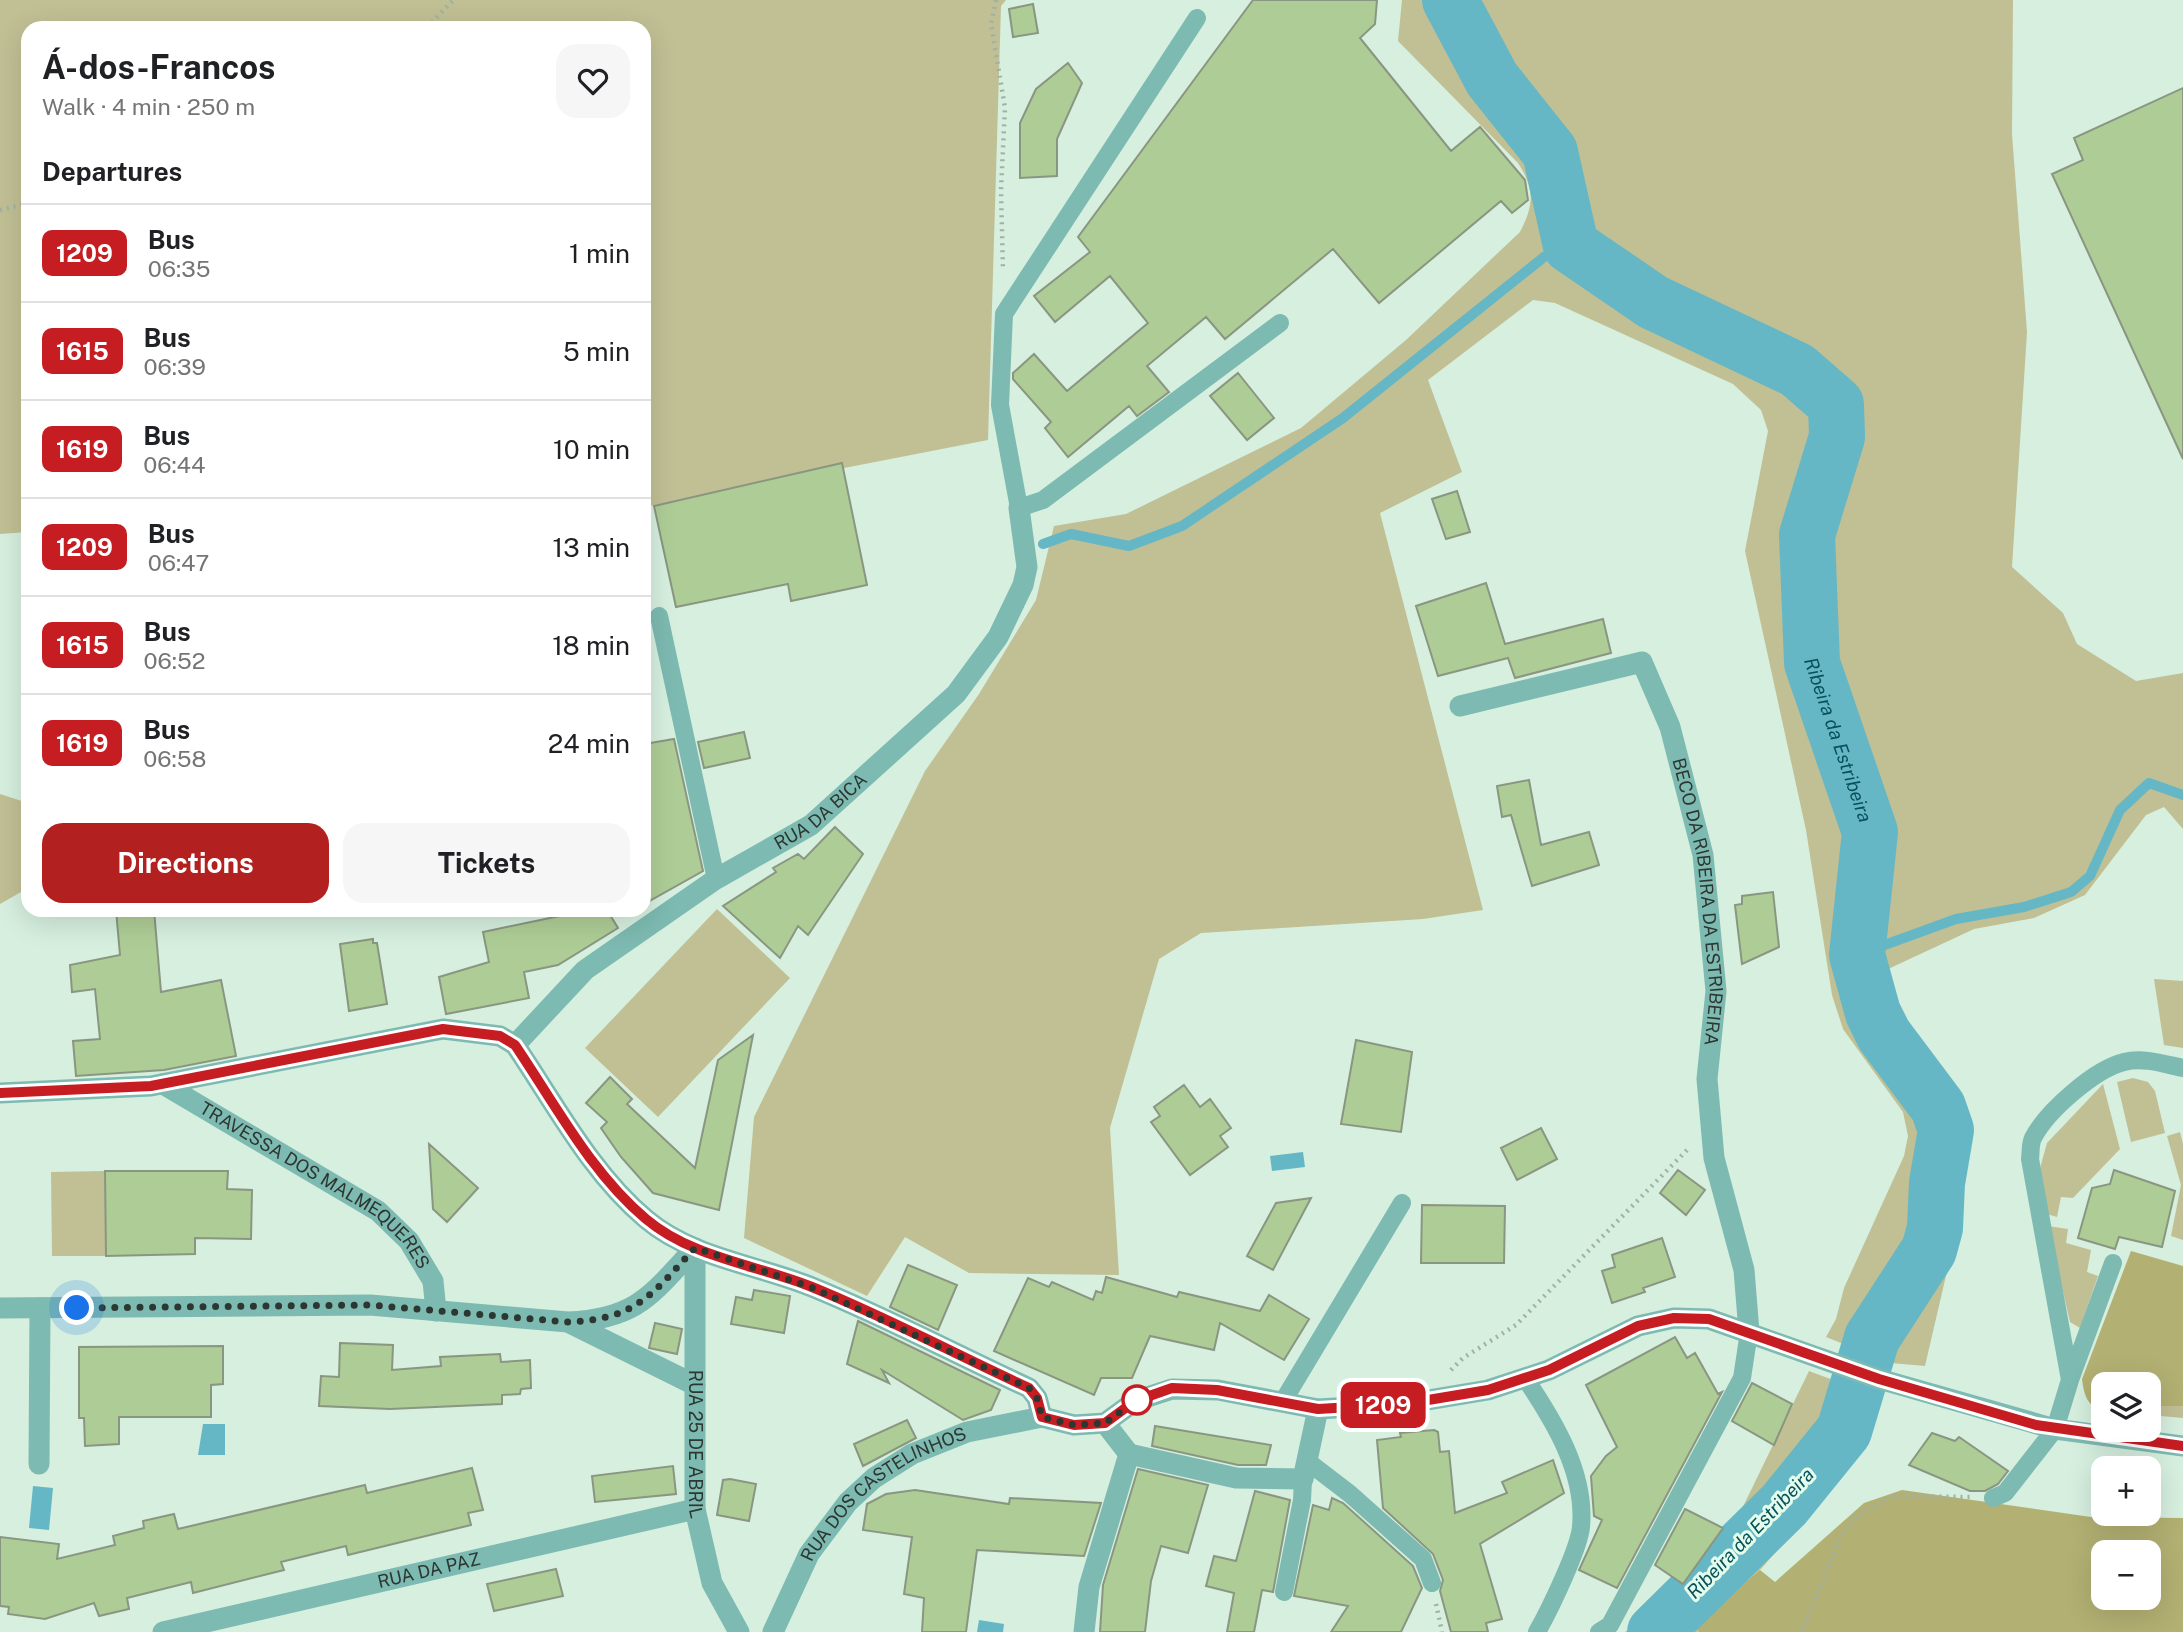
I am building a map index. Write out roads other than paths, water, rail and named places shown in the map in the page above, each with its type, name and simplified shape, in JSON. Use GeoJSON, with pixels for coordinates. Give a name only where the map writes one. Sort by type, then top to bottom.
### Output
{"type":"FeatureCollection","features":[{"type":"Feature","properties":{"kind":"street","name":"RUA DA BICA"},"geometry":{"type":"LineString","coordinates":[[515,1045],[585,970],[716,879],[811,825],[956,694],[998,636],[1023,584],[1027,567],[1018,508]]}},
{"type":"Feature","properties":{"kind":"street","name":"BECO DA RIBEIRA DA ESTRIBEIRA"},"geometry":{"type":"LineString","coordinates":[[1460,706],[1642,662],[1670,727],[1703,855],[1716,991],[1707,1079],[1714,1158],[1744,1270],[1749,1332]]}},
{"type":"Feature","properties":{"kind":"street"},"geometry":{"type":"LineString","coordinates":[[0,1093],[163,1084],[443,1029],[500,1036],[515,1045],[606,1178],[647,1220],[695,1248],[811,1287],[1029,1388],[1037,1398],[1042,1417],[1074,1425],[1105,1423],[1135,1401],[1172,1388],[1217,1390],[1318,1409],[1422,1401],[1488,1390],[1549,1370],[1638,1326],[1674,1318],[1709,1319],[1879,1379],[2055,1429],[2183,1446]]}},
{"type":"Feature","properties":{"kind":"street","name":"TRAVESSA DOS MALMEQUERES"},"geometry":{"type":"LineString","coordinates":[[163,1084],[378,1211],[409,1241],[433,1281],[436,1311]]}},
{"type":"Feature","properties":{"kind":"street"},"geometry":{"type":"LineString","coordinates":[[0,1308],[370,1305],[568,1322],[601,1321],[629,1311],[654,1292],[695,1248]]}},
{"type":"Feature","properties":{"kind":"street","name":"RUA 25 DE ABRIL"},"geometry":{"type":"LineString","coordinates":[[695,1248],[695,1509],[712,1583],[738,1632]]}},
{"type":"Feature","properties":{"kind":"street"},"geometry":{"type":"LineString","coordinates":[[39,1464],[40,1308]]}},
{"type":"Feature","properties":{"kind":"street"},"geometry":{"type":"LineString","coordinates":[[568,1322],[695,1385]]}},
{"type":"Feature","properties":{"kind":"street"},"geometry":{"type":"LineString","coordinates":[[1105,1423],[1129,1454],[1236,1478],[1305,1470],[1318,1409]]}},
{"type":"Feature","properties":{"kind":"street","name":"RUA DOS CASTELINHOS"},"geometry":{"type":"LineString","coordinates":[[773,1632],[809,1554],[848,1502],[874,1478],[912,1454],[967,1432],[1042,1417]]}},
{"type":"Feature","properties":{"kind":"street"},"geometry":{"type":"LineString","coordinates":[[1084,1632],[1089,1587],[1129,1454]]}},
{"type":"Feature","properties":{"kind":"street","name":"RUA DA PAZ"},"geometry":{"type":"LineString","coordinates":[[163,1632],[207,1627],[695,1509]]}},
{"type":"Feature","properties":{"kind":"lane"},"geometry":{"type":"LineString","coordinates":[[1196,18],[1004,314],[1000,405],[1018,508],[1043,500],[1280,323]]}},
{"type":"Feature","properties":{"kind":"lane"},"geometry":{"type":"LineString","coordinates":[[659,616],[689,767],[716,879]]}},
{"type":"Feature","properties":{"kind":"lane"},"geometry":{"type":"LineString","coordinates":[[2070,1380],[2030,1159],[2032,1140],[2043,1122],[2103,1070],[2124,1061],[2142,1060],[2183,1068]]}},
{"type":"Feature","properties":{"kind":"lane"},"geometry":{"type":"LineString","coordinates":[[1282,1403],[1402,1203]]}},
{"type":"Feature","properties":{"kind":"lane"},"geometry":{"type":"LineString","coordinates":[[1993,1498],[2005,1493],[2055,1429],[2113,1263]]}},
{"type":"Feature","properties":{"kind":"lane"},"geometry":{"type":"LineString","coordinates":[[1599,1632],[1611,1625],[1742,1378],[1749,1332]]}},
{"type":"Feature","properties":{"kind":"lane"},"geometry":{"type":"LineString","coordinates":[[1525,1378],[1551,1416],[1578,1480],[1581,1529],[1550,1609],[1537,1632]]}},
{"type":"Feature","properties":{"kind":"lane"},"geometry":{"type":"LineString","coordinates":[[1284,1592],[1302,1500],[1305,1470],[1350,1494],[1423,1559],[1432,1583]]}},
{"type":"Feature","properties":{"kind":"water"},"geometry":{"type":"Polygon","coordinates":[[[1303,1152],[1305,1167],[1272,1171],[1270,1156],[1303,1152]]]}},
{"type":"Feature","properties":{"kind":"water"},"geometry":{"type":"Polygon","coordinates":[[[203,1424],[225,1424],[225,1455],[198,1455],[203,1424]]]}},
{"type":"Feature","properties":{"kind":"water"},"geometry":{"type":"Polygon","coordinates":[[[33,1486],[53,1488],[49,1530],[29,1528],[33,1486]]]}},
{"type":"Feature","properties":{"kind":"water"},"geometry":{"type":"Polygon","coordinates":[[[979,1620],[1004,1624],[1003,1632],[977,1632],[979,1620]]]}},
{"type":"Feature","properties":{"kind":"waterway","name":"Ribeira da Estribeira"},"geometry":{"type":"LineString","coordinates":[[1450,0],[1492,79],[1550,152],[1571,246],[1653,302],[1797,370],[1836,404],[1837,437],[1807,535],[1812,663],[1870,832],[1857,955],[1873,1013],[1884,1035],[1938,1107],[1946,1130],[1937,1183],[1935,1228],[1929,1250],[1872,1338],[1844,1431],[1784,1505],[1655,1632]]}},
{"type":"Feature","properties":{"kind":"waterway"},"geometry":{"type":"LineString","coordinates":[[1043,544],[1071,534],[1129,546],[1182,526],[1343,418],[1544,257],[1571,246]]}},
{"type":"Feature","properties":{"kind":"waterway"},"geometry":{"type":"LineString","coordinates":[[1857,955],[1956,919],[2024,907],[2071,892],[2090,876],[2120,810],[2149,783],[2183,795]]}}]}
